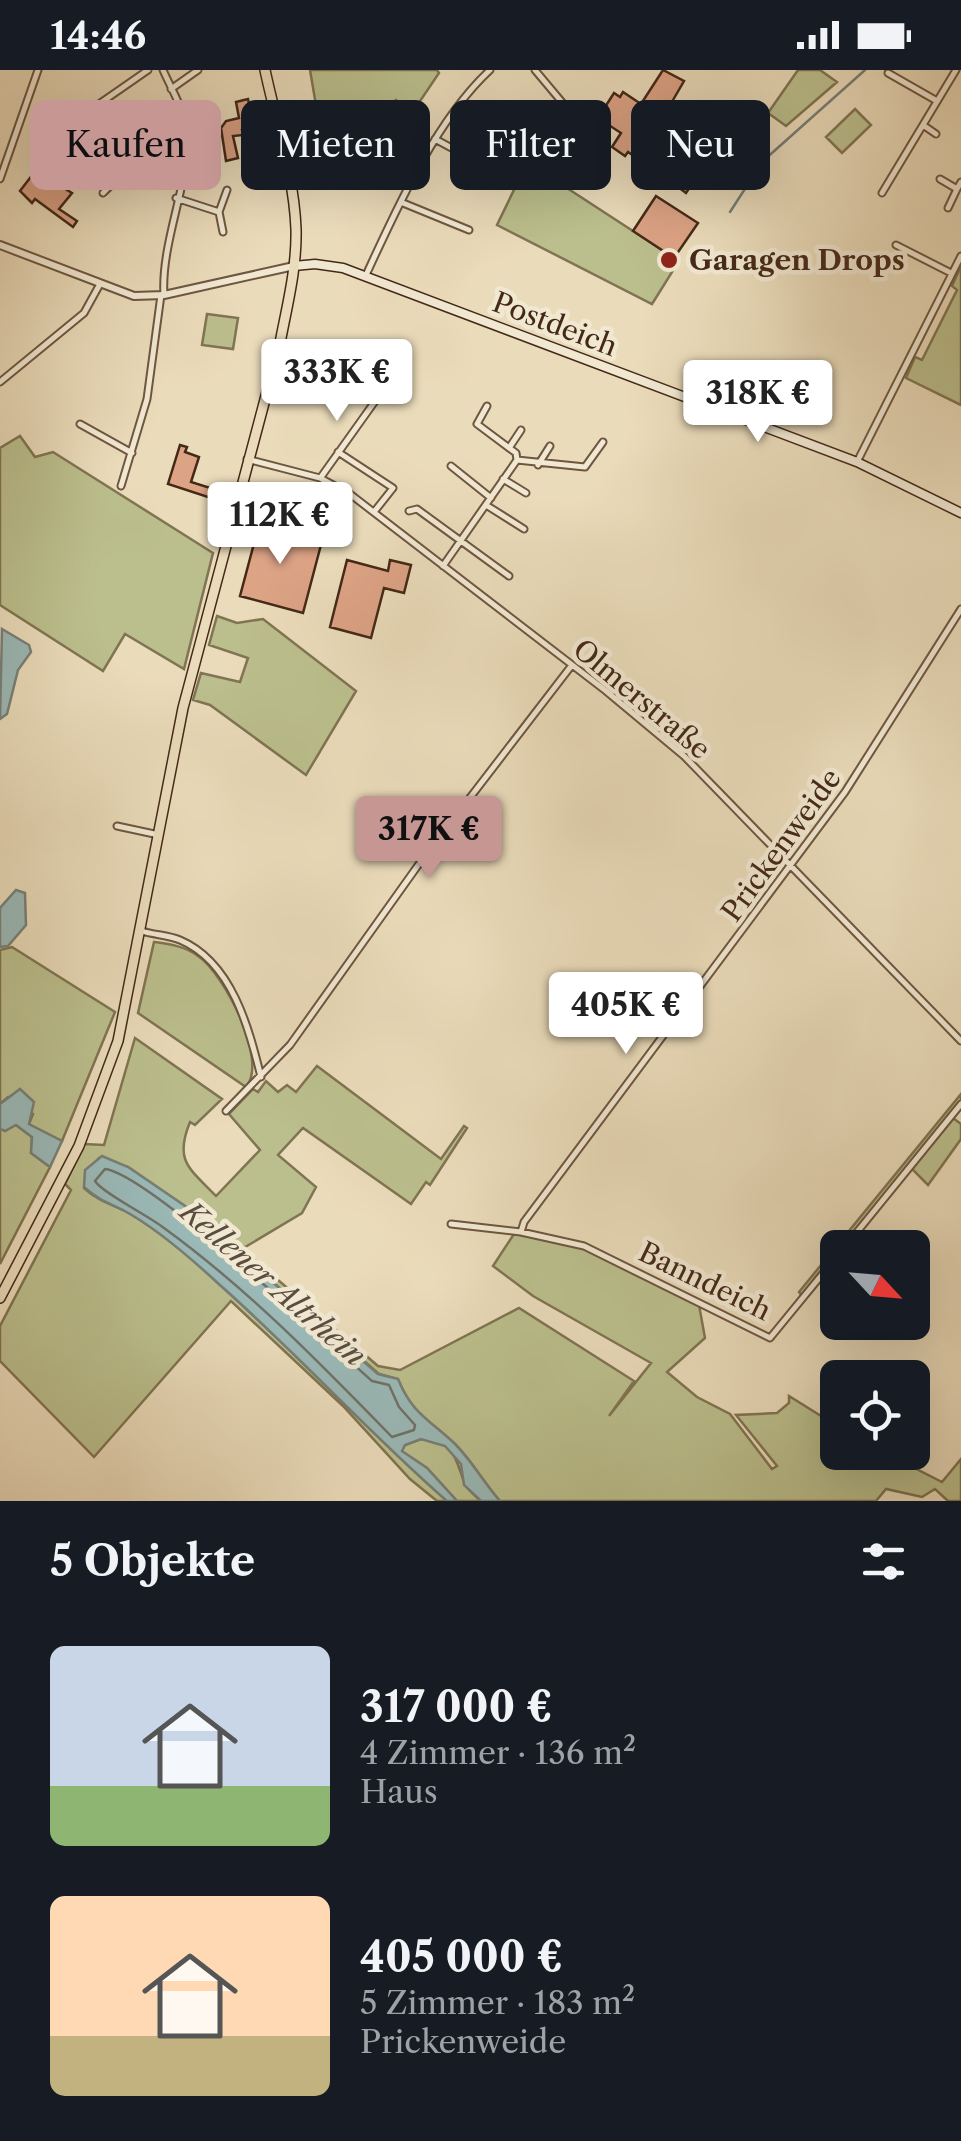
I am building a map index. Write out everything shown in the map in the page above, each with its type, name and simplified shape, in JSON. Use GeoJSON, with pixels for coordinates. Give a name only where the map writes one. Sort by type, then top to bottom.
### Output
{"type":"FeatureCollection","features":[{"type":"Feature","properties":{"kind":"main road"},"geometry":{"type":"LineString","coordinates":[[0,1298],[92,1116],[118,1041],[182,708],[246,458],[280,343],[294,266],[293,196],[265,70]]}},
{"type":"Feature","properties":{"kind":"main road","name":"Postdeich"},"geometry":{"type":"LineString","coordinates":[[294,266],[327,264],[365,277],[857,462],[961,513]]}},
{"type":"Feature","properties":{"kind":"street"},"geometry":{"type":"LineString","coordinates":[[0,179],[38,70]]}},
{"type":"Feature","properties":{"kind":"street"},"geometry":{"type":"LineString","coordinates":[[105,100],[148,70]]}},
{"type":"Feature","properties":{"kind":"street"},"geometry":{"type":"LineString","coordinates":[[163,70],[177,100]]}},
{"type":"Feature","properties":{"kind":"street"},"geometry":{"type":"LineString","coordinates":[[172,88],[198,70]]}},
{"type":"Feature","properties":{"kind":"street"},"geometry":{"type":"LineString","coordinates":[[430,149],[462,95],[490,70]]}},
{"type":"Feature","properties":{"kind":"street"},"geometry":{"type":"LineString","coordinates":[[536,70],[561,100]]}},
{"type":"Feature","properties":{"kind":"street"},"geometry":{"type":"LineString","coordinates":[[882,193],[956,70]]}},
{"type":"Feature","properties":{"kind":"street"},"geometry":{"type":"LineString","coordinates":[[888,73],[937,101]]}},
{"type":"Feature","properties":{"kind":"street"},"geometry":{"type":"LineString","coordinates":[[923,125],[936,134]]}},
{"type":"Feature","properties":{"kind":"street"},"geometry":{"type":"LineString","coordinates":[[435,139],[450,147]]}},
{"type":"Feature","properties":{"kind":"street"},"geometry":{"type":"LineString","coordinates":[[0,151],[10,157]]}},
{"type":"Feature","properties":{"kind":"street"},"geometry":{"type":"LineString","coordinates":[[940,179],[960,184],[948,208]]}},
{"type":"Feature","properties":{"kind":"street"},"geometry":{"type":"LineString","coordinates":[[103,194],[106,190]]}},
{"type":"Feature","properties":{"kind":"street"},"geometry":{"type":"LineString","coordinates":[[121,486],[147,399],[166,240],[178,190]]}},
{"type":"Feature","properties":{"kind":"street"},"geometry":{"type":"LineString","coordinates":[[223,232],[219,212],[227,190]]}},
{"type":"Feature","properties":{"kind":"street"},"geometry":{"type":"LineString","coordinates":[[365,277],[410,190]]}},
{"type":"Feature","properties":{"kind":"street"},"geometry":{"type":"LineString","coordinates":[[176,198],[219,212]]}},
{"type":"Feature","properties":{"kind":"street"},"geometry":{"type":"LineString","coordinates":[[403,204],[469,230]]}},
{"type":"Feature","properties":{"kind":"street"},"geometry":{"type":"LineString","coordinates":[[0,245],[134,296],[162,295],[294,266]]}},
{"type":"Feature","properties":{"kind":"street"},"geometry":{"type":"LineString","coordinates":[[896,245],[952,274]]}},
{"type":"Feature","properties":{"kind":"street"},"geometry":{"type":"LineString","coordinates":[[857,462],[961,256]]}},
{"type":"Feature","properties":{"kind":"street"},"geometry":{"type":"LineString","coordinates":[[275,269],[292,280]]}},
{"type":"Feature","properties":{"kind":"street"},"geometry":{"type":"LineString","coordinates":[[0,382],[84,313],[100,284]]}},
{"type":"Feature","properties":{"kind":"street"},"geometry":{"type":"LineString","coordinates":[[320,478],[383,390]]}},
{"type":"Feature","properties":{"kind":"street"},"geometry":{"type":"LineString","coordinates":[[443,566],[517,460],[516,453],[477,424],[487,406]]}},
{"type":"Feature","properties":{"kind":"street"},"geometry":{"type":"LineString","coordinates":[[80,424],[132,454]]}},
{"type":"Feature","properties":{"kind":"street"},"geometry":{"type":"LineString","coordinates":[[509,448],[521,430]]}},
{"type":"Feature","properties":{"kind":"street"},"geometry":{"type":"LineString","coordinates":[[517,460],[538,465],[585,466],[603,442]]}},
{"type":"Feature","properties":{"kind":"street"},"geometry":{"type":"LineString","coordinates":[[538,465],[550,446]]}},
{"type":"Feature","properties":{"kind":"street"},"geometry":{"type":"LineString","coordinates":[[338,452],[392,488],[374,512]]}},
{"type":"Feature","properties":{"kind":"street","name":"Olmerstraße"},"geometry":{"type":"LineString","coordinates":[[246,458],[320,478],[374,512],[684,756],[961,1041]]}},
{"type":"Feature","properties":{"kind":"street"},"geometry":{"type":"LineString","coordinates":[[451,466],[491,498]]}},
{"type":"Feature","properties":{"kind":"street"},"geometry":{"type":"LineString","coordinates":[[503,479],[526,493]]}},
{"type":"Feature","properties":{"kind":"street"},"geometry":{"type":"LineString","coordinates":[[486,505],[524,530]]}},
{"type":"Feature","properties":{"kind":"street"},"geometry":{"type":"LineString","coordinates":[[410,511],[417,510],[509,576]]}},
{"type":"Feature","properties":{"kind":"street","name":"Prickenweide"},"geometry":{"type":"LineString","coordinates":[[521,1232],[524,1222],[791,866],[897,714],[961,609]]}},
{"type":"Feature","properties":{"kind":"street"},"geometry":{"type":"LineString","coordinates":[[226,1111],[290,1044],[420,864],[572,665]]}},
{"type":"Feature","properties":{"kind":"street"},"geometry":{"type":"LineString","coordinates":[[116,826],[159,835]]}},
{"type":"Feature","properties":{"kind":"street"},"geometry":{"type":"LineString","coordinates":[[142,930],[179,940],[215,966],[250,1032],[261,1077]]}},
{"type":"Feature","properties":{"kind":"street"},"geometry":{"type":"LineString","coordinates":[[859,1230],[961,1104]]}},
{"type":"Feature","properties":{"kind":"street"},"geometry":{"type":"LineString","coordinates":[[451,1224],[521,1232]]}},
{"type":"Feature","properties":{"kind":"street","name":"Banndeich"},"geometry":{"type":"LineString","coordinates":[[521,1232],[584,1246],[770,1338],[820,1277]]}},
{"type":"Feature","properties":{"kind":"green space"},"geometry":{"type":"Polygon","coordinates":[[[310,70],[439,73],[421,100],[315,100],[310,70]]]}},
{"type":"Feature","properties":{"kind":"green space"},"geometry":{"type":"Polygon","coordinates":[[[798,70],[820,70],[837,82],[786,126],[770,114],[798,70]]]}},
{"type":"Feature","properties":{"kind":"green space"},"geometry":{"type":"Polygon","coordinates":[[[855,109],[871,125],[842,153],[826,137],[855,109]]]}},
{"type":"Feature","properties":{"kind":"green space"},"geometry":{"type":"Polygon","coordinates":[[[514,190],[570,190],[679,261],[652,304],[497,225],[514,190]]]}},
{"type":"Feature","properties":{"kind":"green space"},"geometry":{"type":"Polygon","coordinates":[[[961,266],[961,405],[906,378],[915,357],[922,360],[957,290],[952,286],[961,266]]]}},
{"type":"Feature","properties":{"kind":"green space"},"geometry":{"type":"Polygon","coordinates":[[[207,314],[238,318],[233,349],[202,345],[207,314]]]}},
{"type":"Feature","properties":{"kind":"green space"},"geometry":{"type":"Polygon","coordinates":[[[20,436],[35,457],[53,452],[213,553],[184,669],[125,634],[103,671],[0,605],[0,448],[20,436]]]}},
{"type":"Feature","properties":{"kind":"green space"},"geometry":{"type":"Polygon","coordinates":[[[217,616],[237,623],[263,619],[356,691],[306,775],[210,705],[193,700],[201,673],[240,682],[248,658],[209,645],[217,616]]]}},
{"type":"Feature","properties":{"kind":"green space"},"geometry":{"type":"Polygon","coordinates":[[[154,942],[193,953],[220,980],[248,1039],[252,1075],[246,1087],[138,1013],[154,942]]]}},
{"type":"Feature","properties":{"kind":"green space"},"geometry":{"type":"Polygon","coordinates":[[[12,947],[115,1012],[62,1141],[32,1127],[29,1124],[33,1114],[8,1097],[0,1104],[0,950],[12,947]]]}},
{"type":"Feature","properties":{"kind":"green space"},"geometry":{"type":"Polygon","coordinates":[[[135,1038],[222,1099],[195,1125],[190,1122],[184,1146],[192,1171],[216,1196],[260,1150],[229,1114],[266,1081],[278,1092],[287,1085],[296,1092],[317,1066],[441,1159],[464,1126],[467,1128],[430,1185],[426,1182],[411,1204],[303,1128],[278,1155],[316,1187],[302,1213],[242,1249],[378,1366],[400,1370],[519,1308],[634,1381],[609,1416],[651,1363],[533,1296],[493,1266],[514,1234],[578,1245],[699,1305],[705,1338],[667,1372],[697,1397],[730,1414],[772,1469],[777,1466],[736,1415],[777,1413],[789,1403],[789,1396],[820,1415],[820,1470],[918,1470],[942,1482],[961,1459],[961,1501],[948,1501],[935,1489],[922,1497],[886,1489],[876,1501],[500,1501],[461,1451],[415,1409],[398,1379],[379,1374],[185,1206],[128,1167],[99,1158],[87,1173],[84,1188],[149,1226],[186,1255],[447,1501],[437,1501],[410,1479],[343,1406],[231,1301],[94,1457],[0,1361],[0,1326],[71,1190],[65,1184],[84,1144],[104,1145],[135,1038]]]}},
{"type":"Feature","properties":{"kind":"green space"},"geometry":{"type":"Polygon","coordinates":[[[961,1094],[961,1101],[855,1230],[850,1230],[961,1094]]]}},
{"type":"Feature","properties":{"kind":"green space"},"geometry":{"type":"Polygon","coordinates":[[[953,1118],[961,1124],[961,1139],[928,1185],[912,1169],[953,1118]]]}},
{"type":"Feature","properties":{"kind":"green space"},"geometry":{"type":"Polygon","coordinates":[[[16,1125],[32,1137],[31,1153],[50,1167],[0,1264],[0,1129],[16,1125]]]}},
{"type":"Feature","properties":{"kind":"green space"},"geometry":{"type":"Polygon","coordinates":[[[820,1266],[802,1296],[799,1292],[820,1266]]]}},
{"type":"Feature","properties":{"kind":"green space"},"geometry":{"type":"Polygon","coordinates":[[[421,1439],[441,1443],[452,1452],[467,1487],[481,1501],[457,1501],[427,1468],[401,1451],[405,1445],[421,1439]]]}},
{"type":"Feature","properties":{"kind":"water"},"geometry":{"type":"Polygon","coordinates":[[[2,629],[29,645],[31,652],[18,670],[7,714],[0,719],[2,629]]]}},
{"type":"Feature","properties":{"kind":"water"},"geometry":{"type":"Polygon","coordinates":[[[16,890],[25,893],[26,925],[8,946],[0,947],[0,908],[16,890]]]}},
{"type":"Feature","properties":{"kind":"water"},"geometry":{"type":"Polygon","coordinates":[[[20,1089],[34,1102],[29,1124],[62,1141],[50,1167],[31,1153],[32,1137],[16,1125],[5,1131],[0,1129],[0,1104],[20,1089]]]}},
{"type":"Feature","properties":{"kind":"water","name":"Kellener Altrhein"},"geometry":{"type":"Polygon","coordinates":[[[102,1156],[128,1167],[185,1206],[378,1374],[398,1379],[416,1409],[461,1451],[500,1501],[481,1501],[464,1485],[461,1464],[445,1446],[421,1439],[405,1445],[402,1451],[427,1468],[457,1501],[447,1501],[186,1255],[149,1226],[84,1187],[85,1170],[102,1156]]]}},
{"type":"Feature","properties":{"kind":"building"},"geometry":{"type":"Polygon","coordinates":[[[663,70],[684,81],[673,100],[644,100],[663,70]]]}},
{"type":"Feature","properties":{"kind":"building"},"geometry":{"type":"Polygon","coordinates":[[[623,92],[635,100],[631,100],[631,154],[625,156],[612,147],[621,133],[611,126],[610,100],[614,93],[620,97],[623,92]]]}},
{"type":"Feature","properties":{"kind":"building"},"geometry":{"type":"Polygon","coordinates":[[[241,101],[241,135],[233,136],[238,158],[226,161],[221,128],[226,121],[239,118],[236,102],[241,101]]]}},
{"type":"Feature","properties":{"kind":"building"},"geometry":{"type":"Polygon","coordinates":[[[30,178],[30,190],[67,190],[72,193],[59,209],[77,221],[73,227],[35,199],[32,203],[20,191],[30,178]]]}},
{"type":"Feature","properties":{"kind":"building"},"geometry":{"type":"Polygon","coordinates":[[[656,196],[698,223],[674,258],[633,231],[656,196]]]}},
{"type":"Feature","properties":{"kind":"building"},"geometry":{"type":"Polygon","coordinates":[[[180,445],[187,447],[185,452],[199,457],[191,482],[223,492],[220,501],[168,484],[180,445]]]}},
{"type":"Feature","properties":{"kind":"building"},"geometry":{"type":"Polygon","coordinates":[[[257,518],[322,541],[303,613],[240,596],[257,518]]]}},
{"type":"Feature","properties":{"kind":"building"},"geometry":{"type":"Polygon","coordinates":[[[347,560],[388,571],[390,560],[411,565],[404,593],[384,588],[371,638],[330,627],[347,560]]]}},
{"type":"Feature","properties":{"kind":"waterway"},"geometry":{"type":"LineString","coordinates":[[730,212],[763,161],[865,70]]}},
{"type":"Feature","properties":{"kind":"place","name":"Garagen Drops"},"geometry":{"type":"Point","coordinates":[669,260]}}]}
